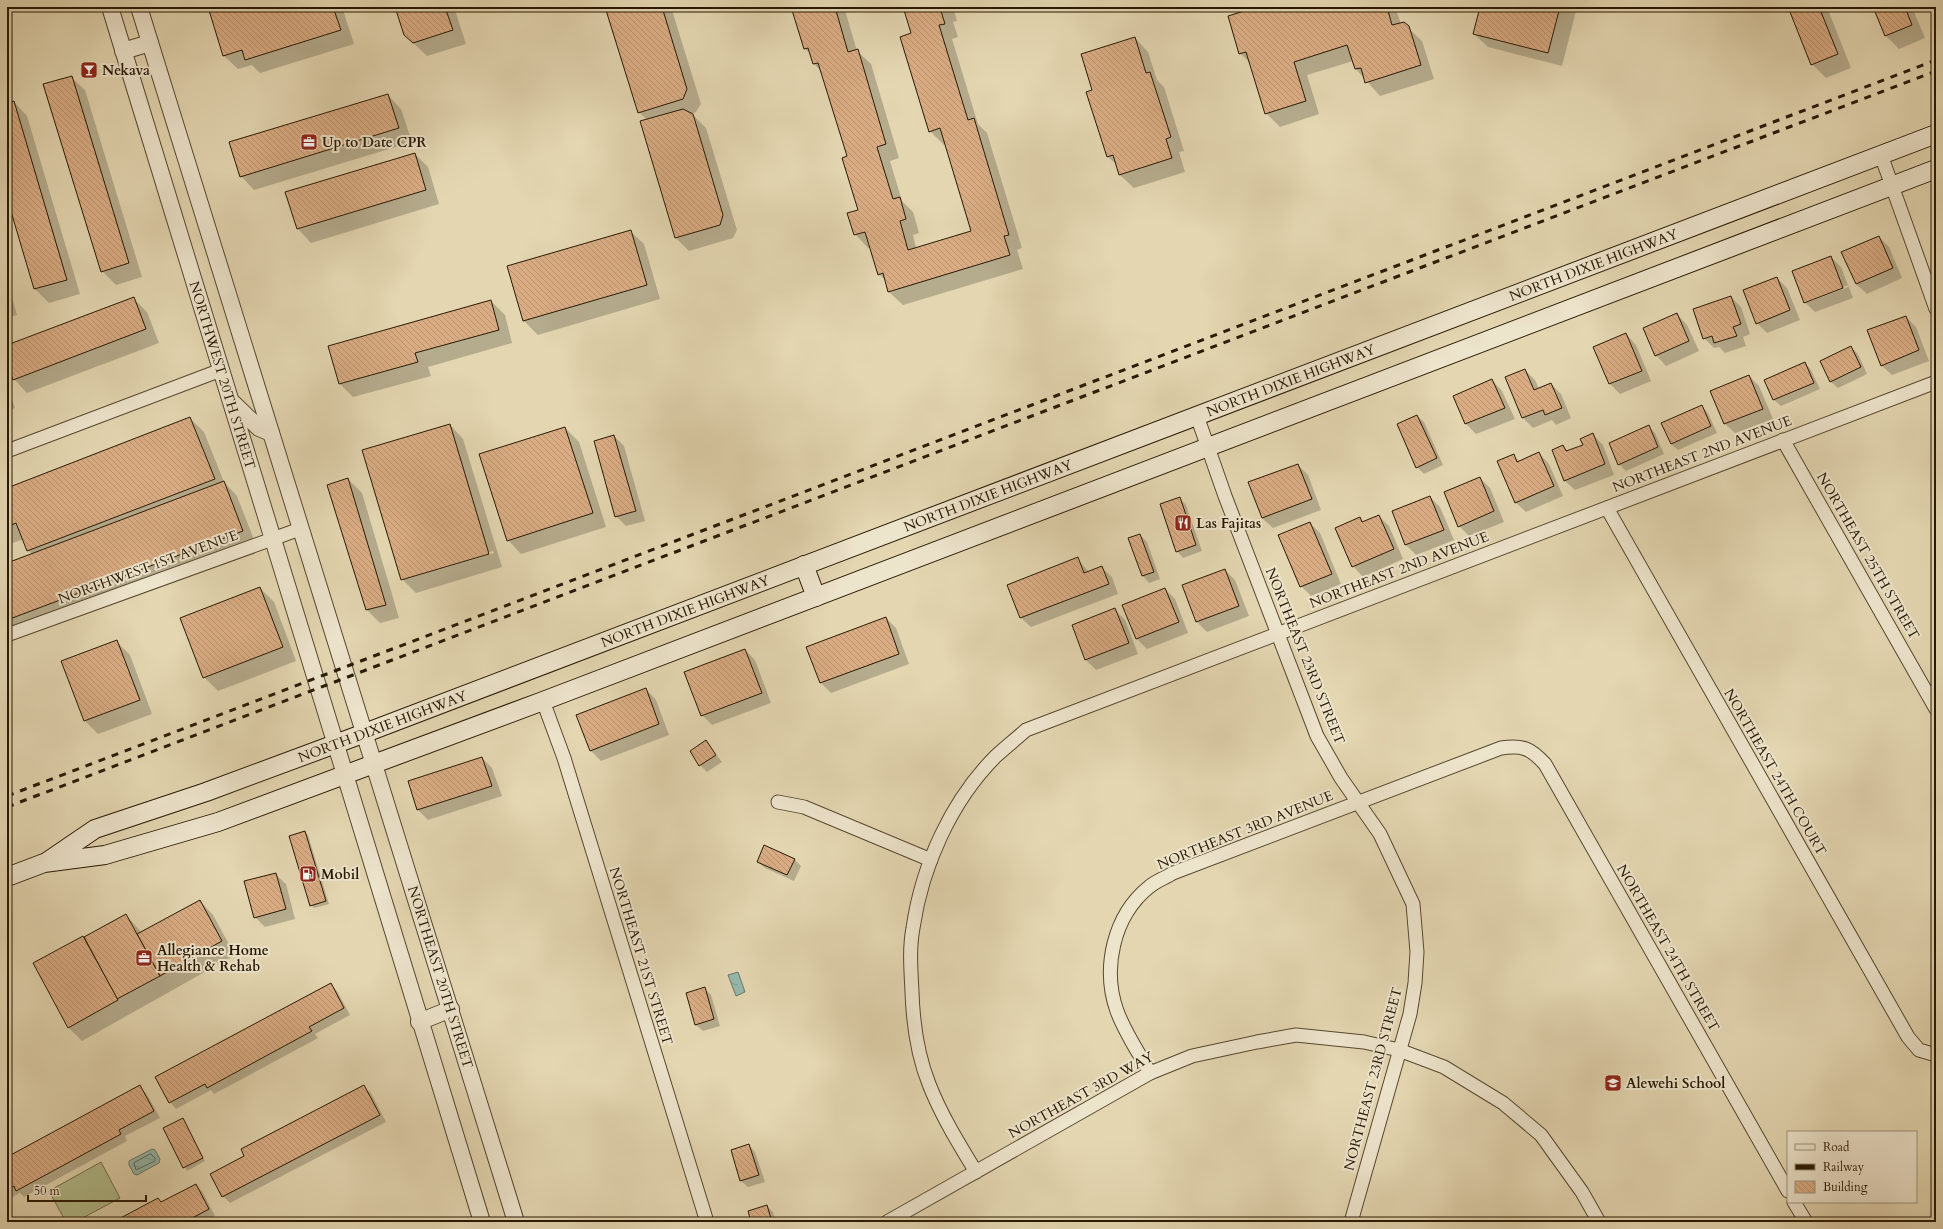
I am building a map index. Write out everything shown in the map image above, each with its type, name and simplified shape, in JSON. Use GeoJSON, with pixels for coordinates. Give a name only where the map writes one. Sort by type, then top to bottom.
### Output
{"type":"FeatureCollection","features":[{"type":"Feature","properties":{"kind":"main road","name":"NORTH DIXIE HIGHWAY"},"geometry":{"type":"LineString","coordinates":[[7,877],[44,863],[95,829],[206,792],[364,733],[1936,134]]}},
{"type":"Feature","properties":{"kind":"main road","name":"NORTH DIXIE HIGHWAY"},"geometry":{"type":"LineString","coordinates":[[44,863],[105,855],[200,828],[375,764],[1936,169]]}},
{"type":"Feature","properties":{"kind":"main road"},"geometry":{"type":"LineString","coordinates":[[804,565],[816,597]]}},
{"type":"Feature","properties":{"kind":"street","name":"NORTHWEST 20TH STREET"},"geometry":{"type":"LineString","coordinates":[[110,7],[272,539],[336,743]]}},
{"type":"Feature","properties":{"kind":"street","name":"NORTHWEST 20TH STREET"},"geometry":{"type":"LineString","coordinates":[[139,7],[364,733]]}},
{"type":"Feature","properties":{"kind":"street"},"geometry":{"type":"LineString","coordinates":[[123,51],[150,43]]}},
{"type":"Feature","properties":{"kind":"street"},"geometry":{"type":"LineString","coordinates":[[1881,155],[1936,309]]}},
{"type":"Feature","properties":{"kind":"street"},"geometry":{"type":"LineString","coordinates":[[7,452],[221,370]]}},
{"type":"Feature","properties":{"kind":"street","name":"NORTHEAST 2ND AVENUE"},"geometry":{"type":"LineString","coordinates":[[976,1172],[953,1134],[929,1084],[918,1050],[912,1000],[912,929],[919,896],[931,860],[951,816],[973,783],[996,756],[1026,730],[1936,382]]}},
{"type":"Feature","properties":{"kind":"street"},"geometry":{"type":"LineString","coordinates":[[230,400],[259,428],[270,433]]}},
{"type":"Feature","properties":{"kind":"street","name":"NORTHEAST 23RD STREET"},"geometry":{"type":"LineString","coordinates":[[1197,416],[1317,736],[1332,765],[1380,834],[1413,904],[1417,952],[1415,983],[1410,1014],[1351,1222]]}},
{"type":"Feature","properties":{"kind":"street","name":"NORTHEAST 25TH STREET"},"geometry":{"type":"LineString","coordinates":[[1783,440],[1936,709]]}},
{"type":"Feature","properties":{"kind":"street","name":"NORTHEAST 24TH COURT"},"geometry":{"type":"LineString","coordinates":[[1607,508],[1908,1038],[1919,1050],[1936,1055]]}},
{"type":"Feature","properties":{"kind":"street","name":"NORTHWEST 1ST AVENUE"},"geometry":{"type":"LineString","coordinates":[[7,635],[300,529]]}},
{"type":"Feature","properties":{"kind":"street","name":"NORTHEAST 21ST STREET"},"geometry":{"type":"LineString","coordinates":[[543,701],[564,758],[706,1222]]}},
{"type":"Feature","properties":{"kind":"street","name":"NORTHEAST 20TH STREET"},"geometry":{"type":"LineString","coordinates":[[364,733],[375,764],[516,1222]]}},
{"type":"Feature","properties":{"kind":"street"},"geometry":{"type":"LineString","coordinates":[[336,743],[419,1022],[482,1222]]}},
{"type":"Feature","properties":{"kind":"street","name":"NORTHEAST 24TH STREET"},"geometry":{"type":"LineString","coordinates":[[1501,748],[1518,746],[1534,752],[1545,764],[1787,1189]]}},
{"type":"Feature","properties":{"kind":"street","name":"NORTHEAST 3RD AVENUE"},"geometry":{"type":"LineString","coordinates":[[1150,1073],[1117,1013],[1110,984],[1112,947],[1120,924],[1132,906],[1149,887],[1173,873],[1501,748]]}},
{"type":"Feature","properties":{"kind":"street"},"geometry":{"type":"LineString","coordinates":[[778,802],[804,807],[931,860]]}},
{"type":"Feature","properties":{"kind":"street"},"geometry":{"type":"LineString","coordinates":[[419,1022],[451,1009]]}},
{"type":"Feature","properties":{"kind":"street","name":"NORTHEAST 3RD WAY"},"geometry":{"type":"LineString","coordinates":[[887,1222],[1150,1073],[1192,1056],[1296,1035],[1364,1042],[1399,1050],[1444,1067],[1503,1103],[1540,1135],[1582,1192],[1599,1222]]}},
{"type":"Feature","properties":{"kind":"street"},"geometry":{"type":"LineString","coordinates":[[1795,1203],[1806,1222]]}},
{"type":"Feature","properties":{"kind":"green space"},"geometry":{"type":"Polygon","coordinates":[[[101,1162],[120,1198],[75,1222],[66,1222],[49,1191],[101,1162]]]}},
{"type":"Feature","properties":{"kind":"water"},"geometry":{"type":"Polygon","coordinates":[[[738,972],[745,992],[736,996],[728,975],[738,972]]]}},
{"type":"Feature","properties":{"kind":"water"},"geometry":{"type":"Polygon","coordinates":[[[152,1149],[155,1150],[160,1159],[159,1163],[137,1175],[134,1174],[129,1165],[129,1161],[152,1149]]]}},
{"type":"Feature","properties":{"kind":"building"},"geometry":{"type":"Polygon","coordinates":[[[208,7],[333,7],[341,30],[245,60],[242,50],[223,56],[208,7]]]}},
{"type":"Feature","properties":{"kind":"building"},"geometry":{"type":"Polygon","coordinates":[[[395,7],[445,7],[453,30],[413,43],[404,35],[395,7]]]}},
{"type":"Feature","properties":{"kind":"building"},"geometry":{"type":"Polygon","coordinates":[[[605,7],[662,7],[687,89],[683,99],[638,113],[605,7]]]}},
{"type":"Feature","properties":{"kind":"building"},"geometry":{"type":"Polygon","coordinates":[[[791,7],[835,7],[848,52],[858,49],[886,144],[877,147],[893,199],[900,197],[906,219],[900,221],[908,250],[971,231],[940,128],[929,132],[900,37],[911,33],[903,7],[944,7],[940,8],[945,24],[939,25],[968,120],[974,118],[1009,235],[1004,236],[1010,255],[888,292],[883,273],[878,275],[865,232],[854,235],[847,213],[858,210],[842,158],[847,156],[818,63],[813,64],[808,48],[804,49],[791,7]]]}},
{"type":"Feature","properties":{"kind":"building"},"geometry":{"type":"Polygon","coordinates":[[[1257,7],[1387,7],[1392,25],[1404,22],[1409,26],[1421,65],[1365,83],[1361,68],[1355,69],[1347,45],[1294,62],[1306,101],[1265,114],[1246,52],[1239,54],[1228,16],[1257,7]]]}},
{"type":"Feature","properties":{"kind":"building"},"geometry":{"type":"Polygon","coordinates":[[[1480,7],[1560,7],[1548,53],[1473,34],[1480,7]]]}},
{"type":"Feature","properties":{"kind":"building"},"geometry":{"type":"Polygon","coordinates":[[[1788,7],[1819,7],[1838,54],[1811,65],[1788,7]]]}},
{"type":"Feature","properties":{"kind":"building"},"geometry":{"type":"Polygon","coordinates":[[[1873,7],[1905,7],[1912,25],[1885,36],[1873,7]]]}},
{"type":"Feature","properties":{"kind":"building"},"geometry":{"type":"Polygon","coordinates":[[[1135,37],[1146,73],[1150,72],[1171,137],[1166,139],[1172,158],[1119,175],[1113,155],[1107,157],[1086,92],[1092,90],[1081,54],[1135,37]]]}},
{"type":"Feature","properties":{"kind":"building"},"geometry":{"type":"Polygon","coordinates":[[[72,76],[129,263],[101,272],[43,84],[72,76]]]}},
{"type":"Feature","properties":{"kind":"building"},"geometry":{"type":"Polygon","coordinates":[[[388,94],[399,128],[240,177],[229,142],[388,94]]]}},
{"type":"Feature","properties":{"kind":"building"},"geometry":{"type":"Polygon","coordinates":[[[14,101],[67,280],[34,289],[7,198],[7,103],[14,101]]]}},
{"type":"Feature","properties":{"kind":"building"},"geometry":{"type":"Polygon","coordinates":[[[683,109],[693,114],[723,215],[720,225],[675,238],[640,121],[683,109]]]}},
{"type":"Feature","properties":{"kind":"building"},"geometry":{"type":"Polygon","coordinates":[[[415,153],[426,190],[297,229],[285,192],[415,153]]]}},
{"type":"Feature","properties":{"kind":"building"},"geometry":{"type":"Polygon","coordinates":[[[631,230],[647,285],[523,321],[507,266],[631,230]]]}},
{"type":"Feature","properties":{"kind":"building"},"geometry":{"type":"Polygon","coordinates":[[[1879,236],[1893,268],[1856,284],[1841,252],[1879,236]]]}},
{"type":"Feature","properties":{"kind":"building"},"geometry":{"type":"Polygon","coordinates":[[[1831,256],[1843,288],[1804,303],[1792,271],[1831,256]]]}},
{"type":"Feature","properties":{"kind":"building"},"geometry":{"type":"Polygon","coordinates":[[[1777,277],[1790,310],[1756,324],[1743,290],[1777,277]]]}},
{"type":"Feature","properties":{"kind":"building"},"geometry":{"type":"Polygon","coordinates":[[[1731,296],[1741,324],[1733,327],[1737,336],[1714,343],[1712,336],[1703,339],[1693,309],[1731,296]]]}},
{"type":"Feature","properties":{"kind":"building"},"geometry":{"type":"Polygon","coordinates":[[[134,297],[146,329],[13,380],[7,364],[7,345],[134,297]]]}},
{"type":"Feature","properties":{"kind":"building"},"geometry":{"type":"Polygon","coordinates":[[[491,300],[499,330],[415,353],[418,362],[339,384],[328,346],[491,300]]]}},
{"type":"Feature","properties":{"kind":"building"},"geometry":{"type":"Polygon","coordinates":[[[1677,313],[1689,341],[1655,356],[1643,328],[1677,313]]]}},
{"type":"Feature","properties":{"kind":"building"},"geometry":{"type":"Polygon","coordinates":[[[1906,316],[1919,350],[1881,366],[1867,330],[1906,316]]]}},
{"type":"Feature","properties":{"kind":"building"},"geometry":{"type":"Polygon","coordinates":[[[1626,333],[1642,371],[1609,384],[1593,347],[1626,333]]]}},
{"type":"Feature","properties":{"kind":"building"},"geometry":{"type":"Polygon","coordinates":[[[1851,346],[1861,367],[1830,382],[1820,361],[1851,346]]]}},
{"type":"Feature","properties":{"kind":"building"},"geometry":{"type":"Polygon","coordinates":[[[1805,362],[1814,383],[1773,400],[1764,380],[1805,362]]]}},
{"type":"Feature","properties":{"kind":"building"},"geometry":{"type":"Polygon","coordinates":[[[1525,369],[1534,390],[1551,383],[1562,408],[1545,415],[1543,410],[1522,418],[1505,377],[1525,369]]]}},
{"type":"Feature","properties":{"kind":"building"},"geometry":{"type":"Polygon","coordinates":[[[1749,375],[1763,409],[1724,424],[1710,391],[1749,375]]]}},
{"type":"Feature","properties":{"kind":"building"},"geometry":{"type":"Polygon","coordinates":[[[1492,379],[1505,408],[1465,424],[1453,396],[1492,379]]]}},
{"type":"Feature","properties":{"kind":"building"},"geometry":{"type":"Polygon","coordinates":[[[1702,405],[1711,426],[1671,444],[1661,423],[1702,405]]]}},
{"type":"Feature","properties":{"kind":"building"},"geometry":{"type":"Polygon","coordinates":[[[1417,415],[1437,458],[1416,468],[1397,424],[1417,415]]]}},
{"type":"Feature","properties":{"kind":"building"},"geometry":{"type":"Polygon","coordinates":[[[190,417],[215,479],[27,551],[16,523],[7,527],[7,488],[190,417]]]}},
{"type":"Feature","properties":{"kind":"building"},"geometry":{"type":"Polygon","coordinates":[[[450,424],[489,554],[401,580],[362,450],[450,424]]]}},
{"type":"Feature","properties":{"kind":"building"},"geometry":{"type":"Polygon","coordinates":[[[1649,425],[1658,447],[1618,465],[1609,443],[1649,425]]]}},
{"type":"Feature","properties":{"kind":"building"},"geometry":{"type":"Polygon","coordinates":[[[565,427],[593,513],[507,541],[479,454],[565,427]]]}},
{"type":"Feature","properties":{"kind":"building"},"geometry":{"type":"Polygon","coordinates":[[[1593,433],[1605,464],[1564,481],[1552,450],[1563,445],[1566,451],[1583,445],[1580,439],[1593,433]]]}},
{"type":"Feature","properties":{"kind":"building"},"geometry":{"type":"Polygon","coordinates":[[[614,435],[636,511],[615,517],[594,441],[614,435]]]}},
{"type":"Feature","properties":{"kind":"building"},"geometry":{"type":"Polygon","coordinates":[[[1539,452],[1554,486],[1515,503],[1497,461],[1514,454],[1517,462],[1539,452]]]}},
{"type":"Feature","properties":{"kind":"building"},"geometry":{"type":"Polygon","coordinates":[[[1298,464],[1312,499],[1262,518],[1248,482],[1298,464]]]}},
{"type":"Feature","properties":{"kind":"building"},"geometry":{"type":"Polygon","coordinates":[[[1480,477],[1494,511],[1458,527],[1444,492],[1480,477]]]}},
{"type":"Feature","properties":{"kind":"building"},"geometry":{"type":"Polygon","coordinates":[[[348,478],[386,605],[366,610],[327,485],[348,478]]]}},
{"type":"Feature","properties":{"kind":"building"},"geometry":{"type":"Polygon","coordinates":[[[224,481],[243,531],[7,620],[7,563],[224,481]]]}},
{"type":"Feature","properties":{"kind":"building"},"geometry":{"type":"Polygon","coordinates":[[[1430,496],[1444,530],[1405,545],[1392,511],[1430,496]]]}},
{"type":"Feature","properties":{"kind":"building"},"geometry":{"type":"Polygon","coordinates":[[[1180,497],[1196,545],[1176,552],[1160,504],[1180,497]]]}},
{"type":"Feature","properties":{"kind":"building"},"geometry":{"type":"Polygon","coordinates":[[[1379,515],[1394,549],[1352,567],[1335,528],[1360,517],[1362,522],[1379,515]]]}},
{"type":"Feature","properties":{"kind":"building"},"geometry":{"type":"Polygon","coordinates":[[[1310,522],[1332,574],[1300,587],[1278,535],[1310,522]]]}},
{"type":"Feature","properties":{"kind":"building"},"geometry":{"type":"Polygon","coordinates":[[[1140,534],[1154,572],[1142,576],[1128,538],[1140,534]]]}},
{"type":"Feature","properties":{"kind":"building"},"geometry":{"type":"Polygon","coordinates":[[[1078,557],[1084,573],[1102,566],[1109,584],[1020,618],[1007,585],[1078,557]]]}},
{"type":"Feature","properties":{"kind":"building"},"geometry":{"type":"Polygon","coordinates":[[[1225,569],[1239,606],[1196,622],[1182,585],[1225,569]]]}},
{"type":"Feature","properties":{"kind":"building"},"geometry":{"type":"Polygon","coordinates":[[[260,587],[283,647],[203,678],[180,618],[260,587]]]}},
{"type":"Feature","properties":{"kind":"building"},"geometry":{"type":"Polygon","coordinates":[[[1165,588],[1179,622],[1136,639],[1122,605],[1165,588]]]}},
{"type":"Feature","properties":{"kind":"building"},"geometry":{"type":"Polygon","coordinates":[[[1115,608],[1129,643],[1085,660],[1072,625],[1115,608]]]}},
{"type":"Feature","properties":{"kind":"building"},"geometry":{"type":"Polygon","coordinates":[[[886,617],[899,654],[820,683],[806,647],[886,617]]]}},
{"type":"Feature","properties":{"kind":"building"},"geometry":{"type":"Polygon","coordinates":[[[117,640],[140,700],[84,721],[61,661],[117,640]]]}},
{"type":"Feature","properties":{"kind":"building"},"geometry":{"type":"Polygon","coordinates":[[[745,649],[762,693],[701,716],[684,672],[745,649]]]}},
{"type":"Feature","properties":{"kind":"building"},"geometry":{"type":"Polygon","coordinates":[[[646,688],[659,724],[590,751],[576,715],[646,688]]]}},
{"type":"Feature","properties":{"kind":"building"},"geometry":{"type":"Polygon","coordinates":[[[706,740],[716,755],[699,766],[690,751],[706,740]]]}},
{"type":"Feature","properties":{"kind":"building"},"geometry":{"type":"Polygon","coordinates":[[[482,757],[492,786],[417,810],[408,781],[482,757]]]}},
{"type":"Feature","properties":{"kind":"building"},"geometry":{"type":"Polygon","coordinates":[[[305,831],[326,901],[310,906],[289,836],[305,831]]]}},
{"type":"Feature","properties":{"kind":"building"},"geometry":{"type":"Polygon","coordinates":[[[764,845],[795,859],[787,875],[757,862],[764,845]]]}},
{"type":"Feature","properties":{"kind":"building"},"geometry":{"type":"Polygon","coordinates":[[[276,873],[286,909],[254,918],[244,881],[276,873]]]}},
{"type":"Feature","properties":{"kind":"building"},"geometry":{"type":"Polygon","coordinates":[[[200,900],[222,941],[160,976],[137,934],[200,900]]]}},
{"type":"Feature","properties":{"kind":"building"},"geometry":{"type":"Polygon","coordinates":[[[126,914],[160,976],[117,999],[84,937],[126,914]]]}},
{"type":"Feature","properties":{"kind":"building"},"geometry":{"type":"Polygon","coordinates":[[[83,936],[118,1000],[68,1028],[33,963],[83,936]]]}},
{"type":"Feature","properties":{"kind":"building"},"geometry":{"type":"Polygon","coordinates":[[[331,983],[344,1008],[309,1027],[312,1031],[207,1088],[205,1084],[169,1103],[155,1077],[331,983]]]}},
{"type":"Feature","properties":{"kind":"building"},"geometry":{"type":"Polygon","coordinates":[[[705,987],[714,1019],[695,1025],[686,993],[705,987]]]}},
{"type":"Feature","properties":{"kind":"building"},"geometry":{"type":"Polygon","coordinates":[[[140,1085],[154,1111],[119,1130],[121,1134],[16,1191],[14,1186],[7,1190],[7,1157],[140,1085]]]}},
{"type":"Feature","properties":{"kind":"building"},"geometry":{"type":"Polygon","coordinates":[[[364,1085],[380,1115],[222,1197],[210,1174],[244,1156],[241,1149],[364,1085]]]}},
{"type":"Feature","properties":{"kind":"building"},"geometry":{"type":"Polygon","coordinates":[[[183,1118],[203,1158],[183,1168],[163,1128],[183,1118]]]}},
{"type":"Feature","properties":{"kind":"building"},"geometry":{"type":"Polygon","coordinates":[[[749,1144],[759,1175],[740,1181],[731,1150],[749,1144]]]}},
{"type":"Feature","properties":{"kind":"building"},"geometry":{"type":"Polygon","coordinates":[[[196,1184],[209,1209],[185,1222],[113,1222],[158,1198],[161,1202],[196,1184]]]}},
{"type":"Feature","properties":{"kind":"building"},"geometry":{"type":"Polygon","coordinates":[[[767,1205],[772,1222],[751,1222],[748,1211],[767,1205]]]}},
{"type":"Feature","properties":{"kind":"railway"},"geometry":{"type":"LineString","coordinates":[[7,796],[1936,60]]}},
{"type":"Feature","properties":{"kind":"railway"},"geometry":{"type":"LineString","coordinates":[[7,807],[1936,71]]}},
{"type":"Feature","properties":{"kind":"place","name":"Nekava"},"geometry":{"type":"Point","coordinates":[89,70]}},
{"type":"Feature","properties":{"kind":"place","name":"Up to Date CPR"},"geometry":{"type":"Point","coordinates":[309,142]}},
{"type":"Feature","properties":{"kind":"place","name":"Las Fajitas"},"geometry":{"type":"Point","coordinates":[1183,523]}},
{"type":"Feature","properties":{"kind":"place","name":"Mobil"},"geometry":{"type":"Point","coordinates":[308,874]}},
{"type":"Feature","properties":{"kind":"place","name":"Allegiance Home Health & Rehab"},"geometry":{"type":"Point","coordinates":[144,958]}},
{"type":"Feature","properties":{"kind":"place","name":"Alewehi School"},"geometry":{"type":"Point","coordinates":[1613,1083]}}]}
